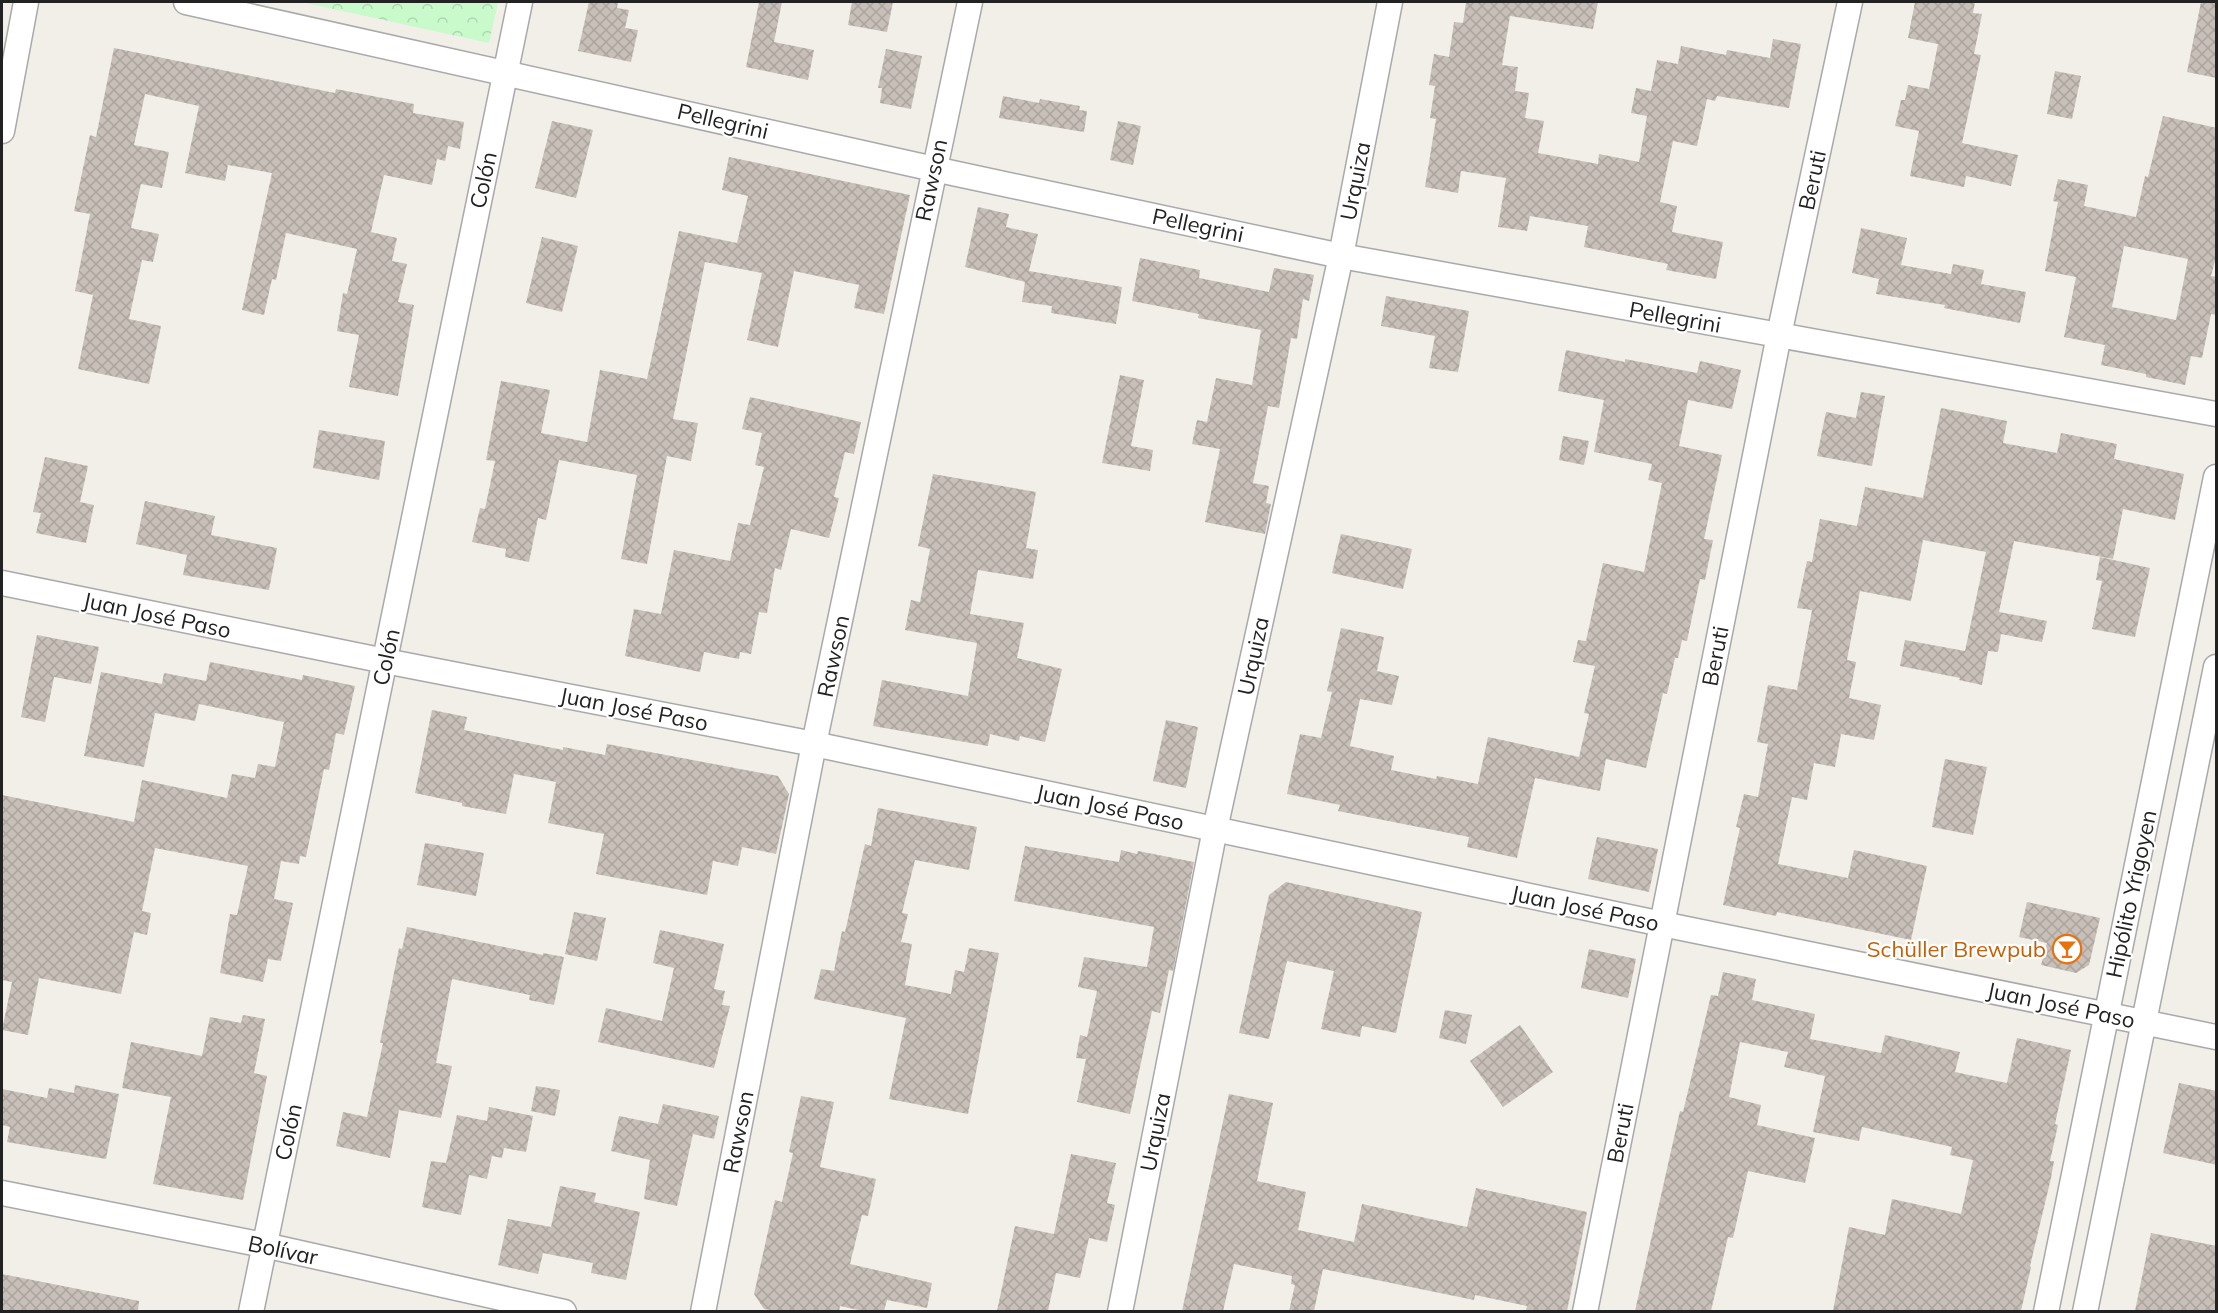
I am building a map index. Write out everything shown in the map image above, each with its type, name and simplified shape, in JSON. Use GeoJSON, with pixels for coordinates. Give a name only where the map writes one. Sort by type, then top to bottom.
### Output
{"type":"FeatureCollection","features":[{"type":"Feature","properties":{"kind":"street"},"geometry":{"type":"LineString","coordinates":[[2,131],[26,2]]}},
{"type":"Feature","properties":{"kind":"street","name":"Pellegrini"},"geometry":{"type":"LineString","coordinates":[[186,2],[933,169],[1341,256],[2217,414]]}},
{"type":"Feature","properties":{"kind":"street","name":"Colón"},"geometry":{"type":"LineString","coordinates":[[251,1311],[520,2]]}},
{"type":"Feature","properties":{"kind":"street","name":"Rawson"},"geometry":{"type":"LineString","coordinates":[[703,1311],[814,744],[969,2]]}},
{"type":"Feature","properties":{"kind":"street","name":"Urquiza"},"geometry":{"type":"LineString","coordinates":[[1120,1311],[1215,829],[1341,256],[1390,2]]}},
{"type":"Feature","properties":{"kind":"street","name":"Beruti"},"geometry":{"type":"LineString","coordinates":[[1585,1311],[1779,335],[1850,2]]}},
{"type":"Feature","properties":{"kind":"street","name":"Hipólito Yrigoyen"},"geometry":{"type":"LineString","coordinates":[[2046,1311],[2217,477]]}},
{"type":"Feature","properties":{"kind":"street","name":"Juan José Paso"},"geometry":{"type":"LineString","coordinates":[[2,583],[385,661],[814,744],[1662,924],[2217,1037]]}},
{"type":"Feature","properties":{"kind":"street","name":"Hipólito Yrigoyen"},"geometry":{"type":"LineString","coordinates":[[2085,1311],[2217,667]]}},
{"type":"Feature","properties":{"kind":"street","name":"Bolívar"},"geometry":{"type":"LineString","coordinates":[[2,1193],[264,1245],[564,1311]]}},
{"type":"Feature","properties":{"kind":"green space"},"geometry":{"type":"Polygon","coordinates":[[[301,2],[498,2],[489,43],[301,2]]]}},
{"type":"Feature","properties":{"kind":"building"},"geometry":{"type":"Polygon","coordinates":[[[589,2],[618,2],[617,8],[629,10],[625,28],[638,30],[631,62],[578,51],[589,2]]]}},
{"type":"Feature","properties":{"kind":"building"},"geometry":{"type":"Polygon","coordinates":[[[759,2],[782,2],[774,42],[814,50],[808,80],[746,67],[759,2]]]}},
{"type":"Feature","properties":{"kind":"building"},"geometry":{"type":"Polygon","coordinates":[[[852,2],[893,2],[887,32],[848,25],[852,2]]]}},
{"type":"Feature","properties":{"kind":"building"},"geometry":{"type":"Polygon","coordinates":[[[1466,2],[1598,2],[1593,29],[1510,16],[1502,65],[1518,67],[1515,91],[1529,93],[1525,118],[1544,121],[1538,153],[1598,164],[1599,154],[1639,162],[1647,116],[1631,113],[1636,88],[1651,91],[1657,60],[1678,64],[1681,46],[1726,55],[1727,50],[1770,58],[1773,39],[1801,44],[1789,108],[1717,96],[1715,101],[1707,99],[1697,146],[1673,141],[1660,202],[1677,206],[1672,232],[1723,242],[1716,279],[1666,270],[1668,264],[1584,247],[1588,226],[1530,216],[1527,231],[1498,227],[1506,178],[1461,171],[1458,193],[1425,187],[1436,119],[1430,118],[1435,86],[1429,85],[1434,54],[1449,57],[1454,22],[1463,23],[1466,2]]]}},
{"type":"Feature","properties":{"kind":"building"},"geometry":{"type":"Polygon","coordinates":[[[1915,2],[1975,2],[1973,13],[1982,14],[1974,54],[1981,55],[1962,143],[2018,155],[2011,186],[1966,176],[1964,187],[1910,176],[1919,131],[1895,126],[1901,100],[1905,100],[1908,85],[1929,89],[1938,44],[1908,38],[1915,2]]]}},
{"type":"Feature","properties":{"kind":"building"},"geometry":{"type":"Polygon","coordinates":[[[2201,2],[2217,2],[2217,78],[2187,72],[2201,2]]]}},
{"type":"Feature","properties":{"kind":"building"},"geometry":{"type":"Polygon","coordinates":[[[114,48],[335,93],[336,89],[414,104],[413,113],[464,122],[460,149],[448,146],[445,161],[437,159],[432,185],[384,175],[371,232],[397,238],[392,261],[407,264],[398,302],[414,305],[398,396],[349,387],[359,335],[337,331],[343,293],[347,294],[357,249],[286,233],[276,280],[272,279],[264,315],[242,310],[272,173],[228,165],[225,181],[185,173],[199,106],[145,94],[134,145],[169,152],[162,188],[141,184],[131,228],[159,234],[153,262],[142,260],[129,319],[161,326],[149,384],[78,369],[93,295],[75,291],[90,214],[74,211],[90,135],[96,137],[114,48]]]}},
{"type":"Feature","properties":{"kind":"building"},"geometry":{"type":"Polygon","coordinates":[[[886,49],[922,56],[911,109],[880,103],[882,88],[878,88],[886,49]]]}},
{"type":"Feature","properties":{"kind":"building"},"geometry":{"type":"Polygon","coordinates":[[[2055,71],[2081,76],[2072,119],[2047,114],[2055,71]]]}},
{"type":"Feature","properties":{"kind":"building"},"geometry":{"type":"Polygon","coordinates":[[[1003,96],[1039,103],[1040,99],[1080,106],[1079,110],[1087,111],[1084,132],[999,118],[1003,96]]]}},
{"type":"Feature","properties":{"kind":"building"},"geometry":{"type":"Polygon","coordinates":[[[2163,116],[2217,128],[2217,253],[2211,276],[2217,277],[2217,315],[2211,314],[2202,358],[2191,356],[2185,385],[2101,365],[2105,345],[2064,337],[2076,277],[2045,271],[2058,202],[2053,201],[2058,179],[2088,185],[2084,206],[2136,217],[2145,176],[2148,177],[2163,116]],[[2124,246],[2112,307],[2176,320],[2188,259],[2124,246]]]}},
{"type":"Feature","properties":{"kind":"building"},"geometry":{"type":"Polygon","coordinates":[[[552,121],[593,130],[576,198],[535,188],[552,121]]]}},
{"type":"Feature","properties":{"kind":"building"},"geometry":{"type":"Polygon","coordinates":[[[1118,121],[1141,126],[1133,165],[1110,160],[1118,121]]]}},
{"type":"Feature","properties":{"kind":"building"},"geometry":{"type":"Polygon","coordinates":[[[729,157],[910,195],[884,314],[854,308],[859,285],[794,271],[778,347],[747,340],[762,273],[705,262],[673,419],[698,423],[691,461],[667,456],[647,564],[621,559],[637,475],[559,460],[546,520],[538,518],[529,562],[505,557],[506,549],[472,542],[480,508],[485,509],[495,461],[486,460],[501,381],[550,390],[541,433],[587,442],[600,370],[647,379],[679,231],[737,243],[748,196],[722,190],[729,157]]]}},
{"type":"Feature","properties":{"kind":"building"},"geometry":{"type":"Polygon","coordinates":[[[978,207],[1009,214],[1006,227],[1038,234],[1029,271],[1122,287],[1116,324],[1051,313],[1052,306],[1022,302],[1025,282],[965,267],[978,207]]]}},
{"type":"Feature","properties":{"kind":"building"},"geometry":{"type":"Polygon","coordinates":[[[1861,228],[1907,238],[1901,265],[1951,274],[1953,264],[1984,270],[1981,284],[2026,292],[2020,323],[1944,308],[1945,305],[1876,294],[1879,279],[1852,273],[1861,228]]]}},
{"type":"Feature","properties":{"kind":"building"},"geometry":{"type":"Polygon","coordinates":[[[542,237],[578,246],[562,312],[526,303],[542,237]]]}},
{"type":"Feature","properties":{"kind":"building"},"geometry":{"type":"Polygon","coordinates":[[[1140,258],[1200,270],[1199,278],[1269,292],[1274,268],[1314,275],[1309,301],[1303,299],[1297,339],[1291,338],[1279,408],[1268,406],[1253,483],[1269,486],[1266,503],[1271,504],[1265,534],[1205,522],[1220,449],[1192,444],[1197,420],[1207,422],[1216,378],[1252,385],[1261,330],[1198,318],[1199,314],[1132,301],[1140,258]]]}},
{"type":"Feature","properties":{"kind":"building"},"geometry":{"type":"Polygon","coordinates":[[[1386,296],[1469,311],[1458,372],[1429,368],[1435,336],[1381,326],[1386,296]]]}},
{"type":"Feature","properties":{"kind":"building"},"geometry":{"type":"Polygon","coordinates":[[[1566,350],[1697,373],[1700,361],[1741,370],[1732,409],[1688,400],[1679,446],[1722,455],[1704,539],[1713,540],[1705,580],[1700,579],[1687,641],[1682,640],[1678,658],[1675,658],[1667,694],[1663,693],[1646,768],[1606,759],[1600,791],[1535,778],[1517,858],[1467,847],[1469,837],[1338,811],[1340,805],[1287,794],[1300,734],[1321,738],[1332,692],[1327,691],[1341,628],[1384,637],[1377,671],[1399,676],[1392,705],[1360,699],[1350,746],[1394,756],[1391,770],[1478,784],[1488,737],[1579,757],[1589,714],[1584,713],[1595,666],[1573,662],[1578,640],[1586,641],[1603,563],[1644,572],[1662,483],[1648,480],[1652,464],[1594,452],[1604,400],[1558,391],[1566,350]]]}},
{"type":"Feature","properties":{"kind":"building"},"geometry":{"type":"Polygon","coordinates":[[[1120,375],[1144,380],[1131,446],[1153,450],[1150,471],[1102,463],[1120,375]]]}},
{"type":"Feature","properties":{"kind":"building"},"geometry":{"type":"Polygon","coordinates":[[[1861,392],[1885,396],[1872,466],[1817,456],[1826,412],[1856,418],[1861,392]]]}},
{"type":"Feature","properties":{"kind":"building"},"geometry":{"type":"Polygon","coordinates":[[[750,397],[861,422],[854,454],[845,452],[834,497],[839,498],[829,538],[791,529],[781,570],[775,568],[767,613],[759,612],[751,654],[740,652],[739,659],[704,652],[700,672],[625,656],[634,609],[661,614],[674,550],[730,561],[738,523],[750,525],[764,467],[755,465],[762,433],[742,429],[750,397]]]}},
{"type":"Feature","properties":{"kind":"building"},"geometry":{"type":"Polygon","coordinates":[[[1941,408],[2007,421],[2003,443],[2057,453],[2061,433],[2117,444],[2114,459],[2184,474],[2175,520],[2123,509],[2113,559],[2014,541],[1999,612],[2047,621],[2042,642],[2001,634],[1998,652],[1988,651],[1982,685],[1959,680],[1960,678],[1900,666],[1905,640],[1965,651],[1986,552],[1923,540],[1911,601],[1860,591],[1847,660],[1856,662],[1849,698],[1881,705],[1874,740],[1841,734],[1835,767],[1814,763],[1807,800],[1792,797],[1778,864],[1848,878],[1854,850],[1927,866],[1911,940],[1777,912],[1776,916],[1723,905],[1740,828],[1736,827],[1744,794],[1758,797],[1768,744],[1757,742],[1768,685],[1797,690],[1812,610],[1797,608],[1807,561],[1812,562],[1820,519],[1857,526],[1865,487],[1923,498],[1941,408]]]}},
{"type":"Feature","properties":{"kind":"building"},"geometry":{"type":"Polygon","coordinates":[[[319,430],[385,441],[379,480],[313,468],[319,430]]]}},
{"type":"Feature","properties":{"kind":"building"},"geometry":{"type":"Polygon","coordinates":[[[1563,436],[1589,441],[1584,465],[1559,460],[1563,436]]]}},
{"type":"Feature","properties":{"kind":"building"},"geometry":{"type":"Polygon","coordinates":[[[45,457],[88,466],[80,502],[94,505],[86,543],[36,533],[41,513],[33,512],[45,457]]]}},
{"type":"Feature","properties":{"kind":"building"},"geometry":{"type":"Polygon","coordinates":[[[933,474],[1036,492],[1026,548],[1038,550],[1033,579],[978,570],[970,614],[1024,623],[1017,658],[1062,669],[1045,742],[1020,736],[1019,741],[990,734],[988,746],[873,726],[882,680],[968,696],[977,643],[905,630],[911,600],[920,602],[930,549],[918,546],[933,474]]]}},
{"type":"Feature","properties":{"kind":"building"},"geometry":{"type":"Polygon","coordinates":[[[145,501],[215,516],[211,535],[277,548],[269,590],[183,575],[187,555],[136,544],[145,501]]]}},
{"type":"Feature","properties":{"kind":"building"},"geometry":{"type":"Polygon","coordinates":[[[1341,534],[1412,549],[1403,589],[1332,573],[1341,534]]]}},
{"type":"Feature","properties":{"kind":"building"},"geometry":{"type":"Polygon","coordinates":[[[2100,557],[2150,568],[2135,637],[2092,629],[2102,581],[2096,580],[2100,557]]]}},
{"type":"Feature","properties":{"kind":"building"},"geometry":{"type":"Polygon","coordinates":[[[37,635],[99,647],[91,684],[54,677],[45,722],[21,717],[37,635]]]}},
{"type":"Feature","properties":{"kind":"building"},"geometry":{"type":"Polygon","coordinates":[[[210,662],[302,680],[303,675],[355,686],[344,735],[336,733],[329,770],[324,769],[306,857],[300,856],[299,864],[281,861],[274,899],[293,903],[281,961],[268,959],[263,982],[220,973],[230,914],[237,915],[248,866],[155,848],[142,911],[151,913],[147,935],[134,932],[121,994],[39,978],[28,1035],[2,1030],[12,982],[2,980],[2,795],[134,822],[142,780],[227,798],[232,774],[255,778],[258,764],[275,767],[284,722],[199,704],[195,721],[155,713],[144,767],[84,756],[101,672],[162,684],[164,673],[206,681],[210,662]]]}},
{"type":"Feature","properties":{"kind":"building"},"geometry":{"type":"Polygon","coordinates":[[[432,710],[467,717],[464,730],[563,750],[563,747],[605,755],[607,744],[778,776],[789,794],[776,854],[742,847],[738,866],[713,861],[707,895],[596,874],[604,834],[548,823],[556,782],[514,774],[506,814],[462,806],[462,803],[415,793],[432,710]]]}},
{"type":"Feature","properties":{"kind":"building"},"geometry":{"type":"Polygon","coordinates":[[[1166,720],[1198,727],[1186,788],[1153,781],[1166,720]]]}},
{"type":"Feature","properties":{"kind":"building"},"geometry":{"type":"Polygon","coordinates":[[[1945,759],[1987,767],[1973,835],[1932,827],[1945,759]]]}},
{"type":"Feature","properties":{"kind":"building"},"geometry":{"type":"Polygon","coordinates":[[[878,808],[977,827],[969,870],[915,860],[902,913],[908,914],[901,942],[912,944],[905,985],[951,994],[955,970],[964,972],[969,948],[999,953],[968,1114],[889,1099],[906,1018],[814,999],[821,969],[834,971],[865,844],[871,846],[878,808]]]}},
{"type":"Feature","properties":{"kind":"building"},"geometry":{"type":"Polygon","coordinates":[[[1597,837],[1658,849],[1649,892],[1588,879],[1597,837]]]}},
{"type":"Feature","properties":{"kind":"building"},"geometry":{"type":"Polygon","coordinates":[[[425,843],[484,853],[476,896],[417,885],[425,843]]]}},
{"type":"Feature","properties":{"kind":"building"},"geometry":{"type":"Polygon","coordinates":[[[1025,846],[1119,862],[1121,850],[1194,862],[1173,971],[1169,970],[1160,1013],[1152,1011],[1130,1114],[1077,1102],[1086,1059],[1076,1058],[1080,1035],[1087,1037],[1097,991],[1078,987],[1084,957],[1147,967],[1154,927],[1014,901],[1025,846]]]}},
{"type":"Feature","properties":{"kind":"building"},"geometry":{"type":"Polygon","coordinates":[[[1286,882],[1422,912],[1396,1033],[1362,1026],[1360,1037],[1321,1029],[1334,971],[1287,961],[1269,1039],[1239,1033],[1269,895],[1286,882]]]}},
{"type":"Feature","properties":{"kind":"building"},"geometry":{"type":"Polygon","coordinates":[[[2027,902],[2100,918],[2089,965],[2076,973],[2041,965],[2047,943],[2019,937],[2027,902]]]}},
{"type":"Feature","properties":{"kind":"building"},"geometry":{"type":"Polygon","coordinates":[[[574,912],[606,918],[597,961],[565,954],[574,912]]]}},
{"type":"Feature","properties":{"kind":"building"},"geometry":{"type":"Polygon","coordinates":[[[407,927],[543,955],[543,953],[564,957],[554,1005],[529,1000],[530,995],[452,979],[436,1063],[452,1066],[441,1118],[399,1110],[390,1158],[336,1146],[343,1112],[367,1117],[383,1043],[380,1043],[399,948],[402,949],[407,927]]]}},
{"type":"Feature","properties":{"kind":"building"},"geometry":{"type":"Polygon","coordinates":[[[660,930],[724,944],[714,989],[725,991],[722,1005],[730,1006],[714,1068],[598,1042],[606,1008],[662,1021],[674,968],[653,963],[660,930]]]}},
{"type":"Feature","properties":{"kind":"building"},"geometry":{"type":"Polygon","coordinates":[[[1589,949],[1636,959],[1628,998],[1581,988],[1589,949]]]}},
{"type":"Feature","properties":{"kind":"building"},"geometry":{"type":"Polygon","coordinates":[[[1723,972],[1756,979],[1752,1000],[1815,1014],[1810,1039],[1881,1053],[1885,1035],[1960,1052],[1955,1072],[2007,1083],[2017,1038],[2071,1050],[2055,1124],[2058,1125],[2050,1161],[2054,1161],[2051,1178],[2021,1311],[1833,1311],[1849,1227],[1885,1235],[1892,1199],[1961,1214],[1973,1160],[1950,1155],[1952,1147],[1862,1127],[1859,1141],[1813,1132],[1825,1076],[1784,1067],[1788,1052],[1740,1042],[1729,1097],[1761,1105],[1757,1125],[1815,1138],[1805,1183],[1748,1171],[1733,1238],[1728,1237],[1711,1311],[1635,1311],[1680,1111],[1683,1112],[1711,995],[1718,996],[1723,972]]]}},
{"type":"Feature","properties":{"kind":"building"},"geometry":{"type":"Polygon","coordinates":[[[1445,1010],[1472,1015],[1466,1044],[1439,1038],[1445,1010]]]}},
{"type":"Feature","properties":{"kind":"building"},"geometry":{"type":"Polygon","coordinates":[[[243,1015],[265,1019],[254,1073],[267,1076],[243,1200],[153,1184],[171,1097],[122,1088],[131,1042],[202,1056],[210,1017],[241,1023],[243,1015]]]}},
{"type":"Feature","properties":{"kind":"building"},"geometry":{"type":"Polygon","coordinates":[[[1520,1025],[1553,1072],[1503,1107],[1470,1061],[1520,1025]]]}},
{"type":"Feature","properties":{"kind":"building"},"geometry":{"type":"Polygon","coordinates":[[[2179,1083],[2217,1091],[2217,1165],[2163,1153],[2179,1083]]]}},
{"type":"Feature","properties":{"kind":"building"},"geometry":{"type":"Polygon","coordinates":[[[75,1085],[119,1094],[106,1159],[7,1142],[10,1127],[2,1125],[2,1089],[47,1098],[49,1088],[74,1093],[75,1085]]]}},
{"type":"Feature","properties":{"kind":"building"},"geometry":{"type":"Polygon","coordinates":[[[536,1086],[560,1090],[555,1116],[531,1111],[536,1086]]]}},
{"type":"Feature","properties":{"kind":"building"},"geometry":{"type":"Polygon","coordinates":[[[1229,1094],[1273,1103],[1257,1181],[1306,1192],[1298,1230],[1354,1242],[1362,1204],[1467,1227],[1476,1188],[1587,1212],[1567,1311],[1526,1311],[1527,1306],[1475,1295],[1474,1300],[1323,1269],[1314,1311],[1289,1311],[1295,1285],[1291,1284],[1292,1276],[1234,1264],[1223,1311],[1182,1311],[1229,1094]]]}},
{"type":"Feature","properties":{"kind":"building"},"geometry":{"type":"Polygon","coordinates":[[[801,1096],[834,1102],[820,1167],[876,1179],[868,1216],[862,1215],[850,1264],[932,1283],[927,1308],[887,1300],[884,1311],[863,1311],[840,1306],[839,1311],[777,1311],[764,1309],[754,1294],[775,1200],[782,1202],[793,1153],[789,1152],[801,1096]]]}},
{"type":"Feature","properties":{"kind":"building"},"geometry":{"type":"Polygon","coordinates":[[[663,1104],[719,1116],[714,1139],[693,1134],[677,1206],[644,1199],[650,1160],[611,1151],[619,1116],[658,1124],[663,1104]]]}},
{"type":"Feature","properties":{"kind":"building"},"geometry":{"type":"Polygon","coordinates":[[[489,1107],[533,1116],[526,1152],[504,1148],[502,1158],[492,1156],[487,1179],[469,1175],[461,1215],[422,1207],[431,1161],[446,1163],[457,1115],[487,1121],[489,1107]]]}},
{"type":"Feature","properties":{"kind":"building"},"geometry":{"type":"Polygon","coordinates":[[[1071,1154],[1116,1163],[1107,1203],[1115,1205],[1107,1242],[1089,1238],[1080,1278],[1056,1273],[1048,1311],[997,1311],[1015,1226],[1054,1234],[1071,1154]]]}},
{"type":"Feature","properties":{"kind":"building"},"geometry":{"type":"Polygon","coordinates":[[[560,1186],[596,1193],[594,1202],[640,1212],[626,1280],[591,1273],[593,1263],[543,1253],[538,1274],[498,1265],[508,1219],[551,1227],[560,1186]]]}},
{"type":"Feature","properties":{"kind":"building"},"geometry":{"type":"Polygon","coordinates":[[[2151,1233],[2217,1246],[2217,1311],[2135,1311],[2151,1233]]]}},
{"type":"Feature","properties":{"kind":"building"},"geometry":{"type":"Polygon","coordinates":[[[2,1274],[139,1301],[138,1311],[2,1311],[2,1274]]]}},
{"type":"Feature","properties":{"kind":"place","name":"Schüller Brewpub"},"geometry":{"type":"Point","coordinates":[2067,949]}}]}
